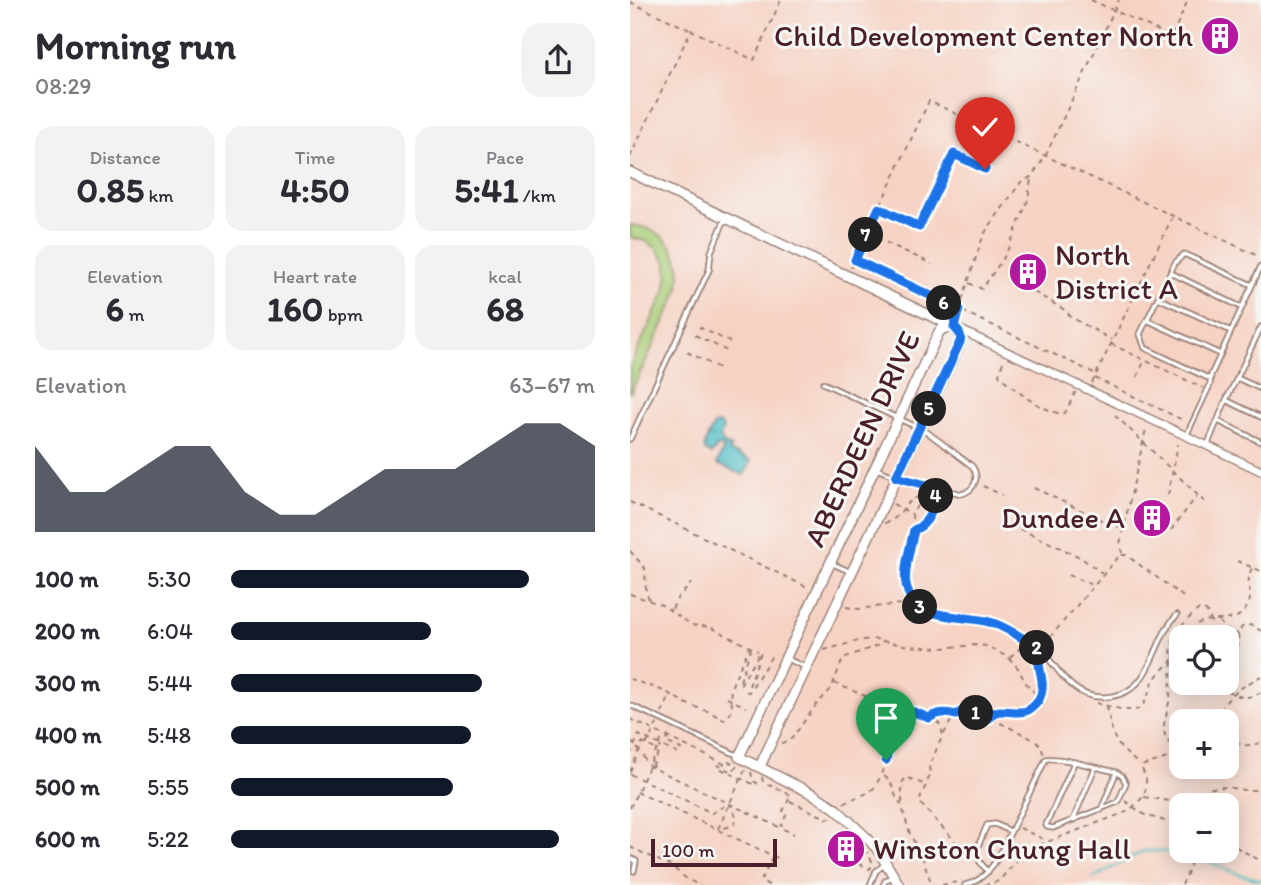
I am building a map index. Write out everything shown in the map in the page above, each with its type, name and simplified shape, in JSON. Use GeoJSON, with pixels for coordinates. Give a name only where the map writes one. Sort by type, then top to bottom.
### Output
{"type":"FeatureCollection","features":[{"type":"Feature","properties":{"kind":"street"},"geometry":{"type":"LineString","coordinates":[[630,172],[1261,471]]}},
{"type":"Feature","properties":{"kind":"street","name":"ABERDEEN DRIVE"},"geometry":{"type":"LineString","coordinates":[[736,760],[781,659],[817,592],[939,332],[954,327],[960,333],[960,342],[758,772]]}},
{"type":"Feature","properties":{"kind":"street"},"geometry":{"type":"LineString","coordinates":[[736,760],[813,794],[835,808],[868,839],[899,885]]}},
{"type":"Feature","properties":{"kind":"lane"},"geometry":{"type":"LineString","coordinates":[[630,439],[709,270],[711,252],[726,217]]}},
{"type":"Feature","properties":{"kind":"lane"},"geometry":{"type":"LineString","coordinates":[[1210,379],[1145,348],[1140,334],[1175,263],[1184,254],[1252,285]]}},
{"type":"Feature","properties":{"kind":"lane"},"geometry":{"type":"LineString","coordinates":[[1186,436],[1261,266]]}},
{"type":"Feature","properties":{"kind":"lane"},"geometry":{"type":"LineString","coordinates":[[1171,272],[1242,307]]}},
{"type":"Feature","properties":{"kind":"lane"},"geometry":{"type":"LineString","coordinates":[[1158,298],[1231,331]]}},
{"type":"Feature","properties":{"kind":"lane"},"geometry":{"type":"LineString","coordinates":[[1147,320],[1220,354]]}},
{"type":"Feature","properties":{"kind":"lane"},"geometry":{"type":"LineString","coordinates":[[1207,446],[1261,327]]}},
{"type":"Feature","properties":{"kind":"lane"},"geometry":{"type":"LineString","coordinates":[[1237,378],[1261,389]]}},
{"type":"Feature","properties":{"kind":"lane"},"geometry":{"type":"LineString","coordinates":[[823,383],[920,428],[972,466],[977,476],[968,492],[962,494],[896,477],[875,468]]}},
{"type":"Feature","properties":{"kind":"lane"},"geometry":{"type":"LineString","coordinates":[[1226,400],[1261,417]]}},
{"type":"Feature","properties":{"kind":"lane"},"geometry":{"type":"LineString","coordinates":[[1218,421],[1261,442]]}},
{"type":"Feature","properties":{"kind":"lane"},"geometry":{"type":"LineString","coordinates":[[831,563],[852,572]]}},
{"type":"Feature","properties":{"kind":"lane"},"geometry":{"type":"LineString","coordinates":[[1046,655],[1070,685],[1085,695],[1096,698],[1122,695],[1141,681],[1167,628],[1177,615]]}},
{"type":"Feature","properties":{"kind":"lane"},"geometry":{"type":"LineString","coordinates":[[781,659],[807,668]]}},
{"type":"Feature","properties":{"kind":"lane"},"geometry":{"type":"LineString","coordinates":[[630,705],[736,760]]}},
{"type":"Feature","properties":{"kind":"lane"},"geometry":{"type":"LineString","coordinates":[[965,883],[978,880],[988,872],[999,856],[1046,759],[1050,758],[1074,763],[1095,768],[1116,772],[1126,783],[1116,804],[1050,829],[1046,825],[1074,763]]}},
{"type":"Feature","properties":{"kind":"lane"},"geometry":{"type":"LineString","coordinates":[[1073,820],[1095,768]]}},
{"type":"Feature","properties":{"kind":"lane"},"geometry":{"type":"LineString","coordinates":[[1101,810],[1116,772]]}},
{"type":"Feature","properties":{"kind":"lane"},"geometry":{"type":"LineString","coordinates":[[988,872],[975,850],[987,825],[995,824],[1011,832]]}},
{"type":"Feature","properties":{"kind":"lane"},"geometry":{"type":"LineString","coordinates":[[630,858],[636,862],[634,871]]}},
{"type":"Feature","properties":{"kind":"lane"},"geometry":{"type":"LineString","coordinates":[[870,885],[876,871],[886,864]]}},
{"type":"Feature","properties":{"kind":"lane"},"geometry":{"type":"LineString","coordinates":[[883,885],[893,876]]}},
{"type":"Feature","properties":{"kind":"path"},"geometry":{"type":"LineString","coordinates":[[630,2],[754,60],[781,0]]}},
{"type":"Feature","properties":{"kind":"path"},"geometry":{"type":"LineString","coordinates":[[1091,0],[1170,36],[1188,0]]}},
{"type":"Feature","properties":{"kind":"path"},"geometry":{"type":"LineString","coordinates":[[967,282],[982,289],[1006,254],[1028,200],[1031,177],[1045,157],[1119,0]]}},
{"type":"Feature","properties":{"kind":"path"},"geometry":{"type":"LineString","coordinates":[[630,157],[691,30]]}},
{"type":"Feature","properties":{"kind":"path"},"geometry":{"type":"LineString","coordinates":[[847,275],[929,101],[1258,256]]}},
{"type":"Feature","properties":{"kind":"path"},"geometry":{"type":"LineString","coordinates":[[879,208],[919,227],[954,154],[985,169]]}},
{"type":"Feature","properties":{"kind":"path"},"geometry":{"type":"LineString","coordinates":[[954,327],[986,232],[1021,182],[1031,177]]}},
{"type":"Feature","properties":{"kind":"path"},"geometry":{"type":"LineString","coordinates":[[1090,386],[1173,217]]}},
{"type":"Feature","properties":{"kind":"path"},"geometry":{"type":"LineString","coordinates":[[867,233],[932,264]]}},
{"type":"Feature","properties":{"kind":"path"},"geometry":{"type":"LineString","coordinates":[[855,260],[1191,425]]}},
{"type":"Feature","properties":{"kind":"path"},"geometry":{"type":"LineString","coordinates":[[1034,292],[1065,310],[1071,317],[1113,340]]}},
{"type":"Feature","properties":{"kind":"path"},"geometry":{"type":"LineString","coordinates":[[699,327],[730,342]]}},
{"type":"Feature","properties":{"kind":"path"},"geometry":{"type":"LineString","coordinates":[[695,335],[727,351]]}},
{"type":"Feature","properties":{"kind":"path"},"geometry":{"type":"LineString","coordinates":[[1111,344],[1207,390]]}},
{"type":"Feature","properties":{"kind":"path"},"geometry":{"type":"LineString","coordinates":[[687,352],[719,368]]}},
{"type":"Feature","properties":{"kind":"path"},"geometry":{"type":"LineString","coordinates":[[1137,377],[1145,361]]}},
{"type":"Feature","properties":{"kind":"path"},"geometry":{"type":"LineString","coordinates":[[1003,362],[999,374],[1001,377],[1033,404],[1050,411],[1061,415],[1065,413],[1076,390]]}},
{"type":"Feature","properties":{"kind":"path"},"geometry":{"type":"LineString","coordinates":[[1115,415],[1207,504]]}},
{"type":"Feature","properties":{"kind":"path"},"geometry":{"type":"LineString","coordinates":[[1146,429],[1120,544],[1122,554],[1185,598]]}},
{"type":"Feature","properties":{"kind":"path"},"geometry":{"type":"LineString","coordinates":[[1168,495],[1178,444]]}},
{"type":"Feature","properties":{"kind":"path"},"geometry":{"type":"LineString","coordinates":[[984,486],[1002,495]]}},
{"type":"Feature","properties":{"kind":"path"},"geometry":{"type":"LineString","coordinates":[[914,530],[926,523],[938,488]]}},
{"type":"Feature","properties":{"kind":"path"},"geometry":{"type":"LineString","coordinates":[[1034,488],[1124,528]]}},
{"type":"Feature","properties":{"kind":"path"},"geometry":{"type":"LineString","coordinates":[[1171,530],[1198,495]]}},
{"type":"Feature","properties":{"kind":"path"},"geometry":{"type":"LineString","coordinates":[[883,523],[891,521],[909,502],[921,496],[936,498]]}},
{"type":"Feature","properties":{"kind":"path"},"geometry":{"type":"LineString","coordinates":[[630,502],[817,592]]}},
{"type":"Feature","properties":{"kind":"path"},"geometry":{"type":"LineString","coordinates":[[892,503],[912,514]]}},
{"type":"Feature","properties":{"kind":"path"},"geometry":{"type":"LineString","coordinates":[[914,604],[905,579],[914,530],[912,514],[921,504],[934,505]]}},
{"type":"Feature","properties":{"kind":"path"},"geometry":{"type":"LineString","coordinates":[[1020,528],[1080,557],[1103,574]]}},
{"type":"Feature","properties":{"kind":"path"},"geometry":{"type":"LineString","coordinates":[[630,551],[645,568],[649,601]]}},
{"type":"Feature","properties":{"kind":"path"},"geometry":{"type":"LineString","coordinates":[[989,718],[998,710],[1021,713],[1036,704],[1042,688],[1038,655],[1040,649],[1122,554]]}},
{"type":"Feature","properties":{"kind":"path"},"geometry":{"type":"LineString","coordinates":[[1237,561],[1261,571]]}},
{"type":"Feature","properties":{"kind":"path"},"geometry":{"type":"LineString","coordinates":[[1195,625],[1234,618],[1247,608],[1251,597],[1248,579],[1252,568]]}},
{"type":"Feature","properties":{"kind":"path"},"geometry":{"type":"LineString","coordinates":[[1068,575],[1093,586]]}},
{"type":"Feature","properties":{"kind":"path"},"geometry":{"type":"LineString","coordinates":[[671,610],[679,595],[688,589],[691,583]]}},
{"type":"Feature","properties":{"kind":"path"},"geometry":{"type":"LineString","coordinates":[[630,594],[671,610],[692,625],[710,627],[760,652]]}},
{"type":"Feature","properties":{"kind":"path"},"geometry":{"type":"LineString","coordinates":[[838,602],[859,609],[914,604],[937,614],[995,624],[1040,649]]}},
{"type":"Feature","properties":{"kind":"path"},"geometry":{"type":"LineString","coordinates":[[1182,625],[1202,608],[1209,615],[1212,625]]}},
{"type":"Feature","properties":{"kind":"path"},"geometry":{"type":"LineString","coordinates":[[1219,621],[1223,625]]}},
{"type":"Feature","properties":{"kind":"path"},"geometry":{"type":"LineString","coordinates":[[1239,632],[1246,625],[1254,625],[1261,631]]}},
{"type":"Feature","properties":{"kind":"path"},"geometry":{"type":"LineString","coordinates":[[823,650],[862,640],[883,640],[908,646],[941,648],[987,646],[1009,658],[1025,682],[1035,693],[1040,694]]}},
{"type":"Feature","properties":{"kind":"path"},"geometry":{"type":"LineString","coordinates":[[779,744],[793,737],[834,683],[846,657],[879,645],[883,640]]}},
{"type":"Feature","properties":{"kind":"path"},"geometry":{"type":"LineString","coordinates":[[1009,658],[1027,641]]}},
{"type":"Feature","properties":{"kind":"path"},"geometry":{"type":"LineString","coordinates":[[750,647],[738,684],[740,685],[760,652]]}},
{"type":"Feature","properties":{"kind":"path"},"geometry":{"type":"LineString","coordinates":[[630,679],[670,694],[722,720],[727,718],[732,707],[732,689],[750,647]]}},
{"type":"Feature","properties":{"kind":"path"},"geometry":{"type":"LineString","coordinates":[[760,652],[747,691],[749,692],[771,657],[781,659]]}},
{"type":"Feature","properties":{"kind":"path"},"geometry":{"type":"LineString","coordinates":[[1096,703],[1136,710],[1149,697],[1154,680],[1169,664]]}},
{"type":"Feature","properties":{"kind":"path"},"geometry":{"type":"LineString","coordinates":[[1239,690],[1261,676]]}},
{"type":"Feature","properties":{"kind":"path"},"geometry":{"type":"LineString","coordinates":[[834,683],[880,702],[934,719],[940,725],[943,735]]}},
{"type":"Feature","properties":{"kind":"path"},"geometry":{"type":"LineString","coordinates":[[1222,709],[1232,695],[1244,698],[1261,692]]}},
{"type":"Feature","properties":{"kind":"path"},"geometry":{"type":"LineString","coordinates":[[659,719],[670,694]]}},
{"type":"Feature","properties":{"kind":"path"},"geometry":{"type":"LineString","coordinates":[[1169,743],[1164,737],[1164,725],[1170,695]]}},
{"type":"Feature","properties":{"kind":"path"},"geometry":{"type":"LineString","coordinates":[[727,698],[754,710]]}},
{"type":"Feature","properties":{"kind":"path"},"geometry":{"type":"LineString","coordinates":[[843,804],[874,788],[882,775],[891,728],[880,702]]}},
{"type":"Feature","properties":{"kind":"path"},"geometry":{"type":"LineString","coordinates":[[1107,705],[1115,741],[1122,751],[1141,766]]}},
{"type":"Feature","properties":{"kind":"path"},"geometry":{"type":"LineString","coordinates":[[976,865],[919,802],[930,775],[929,766],[943,735],[956,715],[961,710],[967,710],[989,718],[1040,744],[1046,759]]}},
{"type":"Feature","properties":{"kind":"path"},"geometry":{"type":"LineString","coordinates":[[891,728],[914,712]]}},
{"type":"Feature","properties":{"kind":"path"},"geometry":{"type":"LineString","coordinates":[[929,718],[946,712],[956,715]]}},
{"type":"Feature","properties":{"kind":"path"},"geometry":{"type":"LineString","coordinates":[[633,713],[630,719],[726,765],[736,760]]}},
{"type":"Feature","properties":{"kind":"path"},"geometry":{"type":"LineString","coordinates":[[646,745],[657,725]]}},
{"type":"Feature","properties":{"kind":"path"},"geometry":{"type":"LineString","coordinates":[[630,755],[639,735],[679,754],[681,749],[666,742],[671,731]]}},
{"type":"Feature","properties":{"kind":"path"},"geometry":{"type":"LineString","coordinates":[[630,808],[663,735]]}},
{"type":"Feature","properties":{"kind":"path"},"geometry":{"type":"LineString","coordinates":[[630,741],[651,766],[794,834]]}},
{"type":"Feature","properties":{"kind":"path"},"geometry":{"type":"LineString","coordinates":[[1239,744],[1254,745],[1261,742]]}},
{"type":"Feature","properties":{"kind":"path"},"geometry":{"type":"LineString","coordinates":[[656,750],[642,743],[630,773],[712,813],[729,803]]}},
{"type":"Feature","properties":{"kind":"path"},"geometry":{"type":"LineString","coordinates":[[651,766],[660,745]]}},
{"type":"Feature","properties":{"kind":"path"},"geometry":{"type":"LineString","coordinates":[[736,760],[732,772],[718,765],[717,767],[757,786],[753,781],[758,772]]}},
{"type":"Feature","properties":{"kind":"path"},"geometry":{"type":"LineString","coordinates":[[717,830],[745,769]]}},
{"type":"Feature","properties":{"kind":"path"},"geometry":{"type":"LineString","coordinates":[[758,772],[763,782],[791,795],[783,811],[787,813],[781,827]]}},
{"type":"Feature","properties":{"kind":"path"},"geometry":{"type":"LineString","coordinates":[[882,775],[892,784],[932,885]]}},
{"type":"Feature","properties":{"kind":"path"},"geometry":{"type":"LineString","coordinates":[[901,804],[902,783],[906,777],[925,785]]}},
{"type":"Feature","properties":{"kind":"path"},"geometry":{"type":"LineString","coordinates":[[1143,797],[1170,802],[1196,797],[1210,788],[1261,789]]}},
{"type":"Feature","properties":{"kind":"path"},"geometry":{"type":"LineString","coordinates":[[1255,790],[1261,795]]}},
{"type":"Feature","properties":{"kind":"path"},"geometry":{"type":"LineString","coordinates":[[637,792],[782,860]]}},
{"type":"Feature","properties":{"kind":"path"},"geometry":{"type":"LineString","coordinates":[[1119,799],[1145,815],[1169,822]]}},
{"type":"Feature","properties":{"kind":"path"},"geometry":{"type":"LineString","coordinates":[[789,800],[837,821]]}},
{"type":"Feature","properties":{"kind":"path"},"geometry":{"type":"LineString","coordinates":[[724,830],[734,825],[737,818],[729,803]]}},
{"type":"Feature","properties":{"kind":"path"},"geometry":{"type":"LineString","coordinates":[[1013,825],[1048,842]]}},
{"type":"Feature","properties":{"kind":"path"},"geometry":{"type":"LineString","coordinates":[[630,847],[671,866],[688,880],[700,885]]}},
{"type":"Feature","properties":{"kind":"path"},"geometry":{"type":"LineString","coordinates":[[1239,849],[1261,861]]}},
{"type":"Feature","properties":{"kind":"path"},"geometry":{"type":"LineString","coordinates":[[859,864],[870,869],[873,863],[866,850]]}},
{"type":"Feature","properties":{"kind":"path"},"geometry":{"type":"LineString","coordinates":[[769,885],[761,881],[773,855]]}},
{"type":"Feature","properties":{"kind":"path"},"geometry":{"type":"LineString","coordinates":[[1182,885],[1191,863]]}},
{"type":"Feature","properties":{"kind":"path"},"geometry":{"type":"LineString","coordinates":[[942,885],[965,883]]}},
{"type":"Feature","properties":{"kind":"shaded area"},"geometry":{"type":"Polygon","coordinates":[[[630,0],[1261,0],[1261,885],[630,885],[630,0]]]}},
{"type":"Feature","properties":{"kind":"green space"},"geometry":{"type":"Polygon","coordinates":[[[630,225],[644,227],[665,239],[677,259],[680,271],[676,297],[630,394],[630,366],[665,292],[668,274],[666,262],[656,248],[646,241],[630,237],[630,225]]]}},
{"type":"Feature","properties":{"kind":"water"},"geometry":{"type":"Polygon","coordinates":[[[717,424],[723,428],[720,438],[724,444],[731,447],[729,451],[751,461],[744,475],[717,464],[724,448],[717,446],[711,454],[705,451],[707,438],[717,424]]]}},
{"type":"Feature","properties":{"kind":"waterway"},"geometry":{"type":"LineString","coordinates":[[1093,878],[1144,851],[1169,852]]}},
{"type":"Feature","properties":{"kind":"waterway"},"geometry":{"type":"LineString","coordinates":[[1212,863],[1261,880]]}},
{"type":"Feature","properties":{"kind":"place","name":"Child Development Center North"},"geometry":{"type":"Point","coordinates":[1220,36]}},
{"type":"Feature","properties":{"kind":"place","name":"North District A"},"geometry":{"type":"Point","coordinates":[1028,272]}},
{"type":"Feature","properties":{"kind":"place","name":"Dundee A"},"geometry":{"type":"Point","coordinates":[1152,518]}},
{"type":"Feature","properties":{"kind":"place","name":"Winston Chung Hall"},"geometry":{"type":"Point","coordinates":[846,849]}},
{"type":"Feature","properties":{"kind":"route"},"geometry":{"type":"LineString","coordinates":[[886,760],[891,728],[914,712],[929,718],[946,712],[956,715],[961,710],[989,718],[998,710],[1021,713],[1032,708],[1042,691],[1038,655],[1040,649],[1009,630],[985,620],[948,617],[926,610],[914,604],[909,594],[905,579],[914,530],[926,523],[938,488],[896,477],[960,342],[960,333],[954,327],[959,309],[855,260],[879,208],[919,227],[954,154],[985,169]]}}]}
